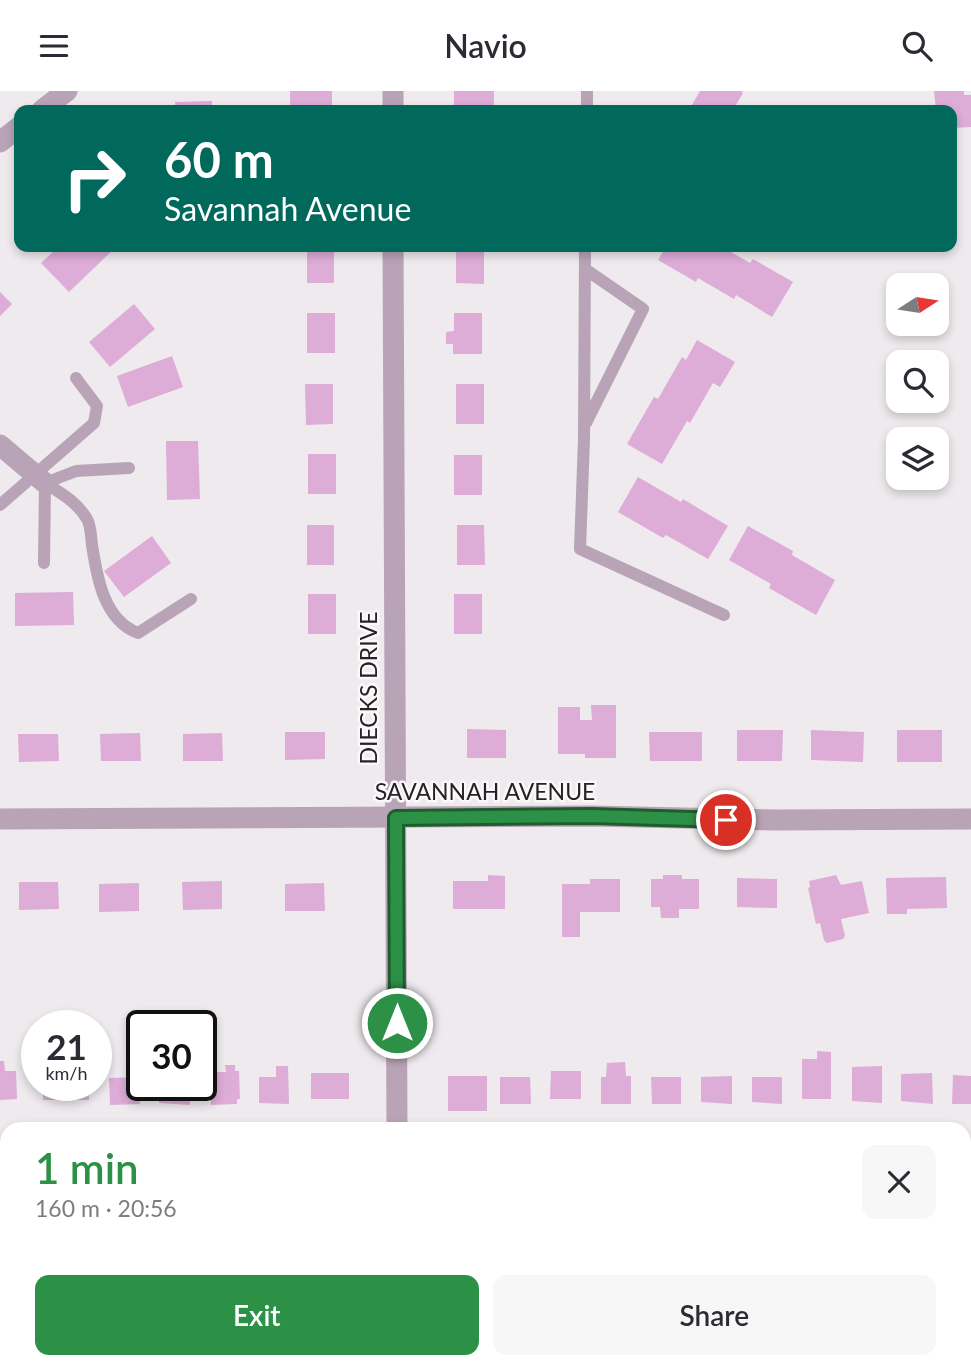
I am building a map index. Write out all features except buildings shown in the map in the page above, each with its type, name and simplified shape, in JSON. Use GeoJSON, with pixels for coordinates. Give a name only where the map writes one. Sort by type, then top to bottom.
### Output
{"type":"FeatureCollection","features":[{"type":"Feature","properties":{"kind":"street"},"geometry":{"type":"LineString","coordinates":[[49,105],[67,91]]}},
{"type":"Feature","properties":{"kind":"street"},"geometry":{"type":"LineString","coordinates":[[0,142],[14,131]]}},
{"type":"Feature","properties":{"kind":"street","name":"DIECKS DRIVE"},"geometry":{"type":"LineString","coordinates":[[393,252],[397,1122]]}},
{"type":"Feature","properties":{"kind":"street"},"geometry":{"type":"LineString","coordinates":[[0,445],[40,479]]}},
{"type":"Feature","properties":{"kind":"street","name":"SAVANNAH AVENUE"},"geometry":{"type":"LineString","coordinates":[[0,819],[591,816],[776,820],[971,819]]}},
{"type":"Feature","properties":{"kind":"lane"},"geometry":{"type":"LineString","coordinates":[[585,252],[580,549],[724,615]]}},
{"type":"Feature","properties":{"kind":"lane"},"geometry":{"type":"LineString","coordinates":[[584,427],[643,309],[585,269]]}},
{"type":"Feature","properties":{"kind":"lane"},"geometry":{"type":"LineString","coordinates":[[0,505],[40,479],[94,423],[97,407],[76,378]]}},
{"type":"Feature","properties":{"kind":"lane"},"geometry":{"type":"LineString","coordinates":[[40,479],[76,471],[130,468]]}},
{"type":"Feature","properties":{"kind":"lane"},"geometry":{"type":"LineString","coordinates":[[40,479],[44,563]]}},
{"type":"Feature","properties":{"kind":"lane"},"geometry":{"type":"LineString","coordinates":[[40,479],[75,504],[89,521],[98,582],[108,605],[127,629],[138,633],[191,599]]}},
{"type":"Feature","properties":{"kind":"route"},"geometry":{"type":"LineString","coordinates":[[397,1023],[396,818],[591,816],[726,820]]}}]}
